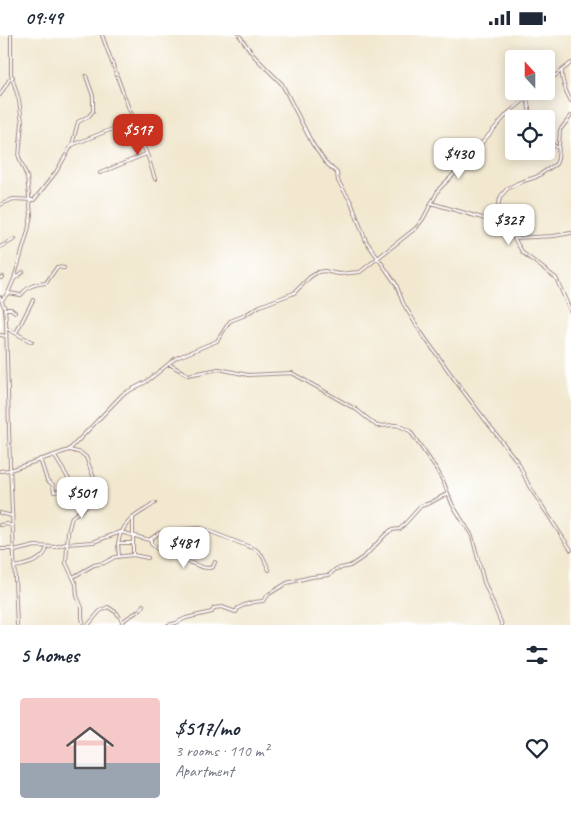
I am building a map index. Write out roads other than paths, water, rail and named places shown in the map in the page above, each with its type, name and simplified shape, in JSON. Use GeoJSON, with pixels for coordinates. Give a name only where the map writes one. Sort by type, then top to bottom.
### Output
{"type":"FeatureCollection","features":[{"type":"Feature","properties":{"kind":"street"},"geometry":{"type":"LineString","coordinates":[[1,301],[8,293],[14,279],[31,215],[28,177],[20,157],[22,122],[20,102],[13,77],[11,35]]}},
{"type":"Feature","properties":{"kind":"street"},"geometry":{"type":"LineString","coordinates":[[102,35],[129,109],[135,120],[155,179]]}},
{"type":"Feature","properties":{"kind":"street"},"geometry":{"type":"LineString","coordinates":[[239,35],[254,56],[282,84],[312,143],[325,162],[337,173],[338,181],[351,203],[365,238],[396,284],[403,303],[420,331],[460,387],[520,464],[529,486],[571,550]]}},
{"type":"Feature","properties":{"kind":"street"},"geometry":{"type":"LineString","coordinates":[[555,76],[571,63]]}},
{"type":"Feature","properties":{"kind":"street"},"geometry":{"type":"LineString","coordinates":[[562,70],[565,90],[571,101]]}},
{"type":"Feature","properties":{"kind":"street"},"geometry":{"type":"LineString","coordinates":[[0,205],[13,199],[34,200],[41,192],[72,145],[78,122],[89,116],[93,111],[93,96],[86,76]]}},
{"type":"Feature","properties":{"kind":"street"},"geometry":{"type":"LineString","coordinates":[[0,95],[13,77]]}},
{"type":"Feature","properties":{"kind":"street"},"geometry":{"type":"LineString","coordinates":[[0,471],[10,470],[69,450],[123,394],[146,382],[169,363],[184,354],[217,341],[228,321],[296,292],[315,273],[322,271],[339,274],[360,272],[416,228],[439,189],[460,168],[494,128],[524,100]]}},
{"type":"Feature","properties":{"kind":"street"},"geometry":{"type":"LineString","coordinates":[[486,219],[495,214],[501,196],[507,189],[554,167],[557,162],[560,130],[571,116]]}},
{"type":"Feature","properties":{"kind":"street"},"geometry":{"type":"LineString","coordinates":[[72,145],[135,120]]}},
{"type":"Feature","properties":{"kind":"street"},"geometry":{"type":"LineString","coordinates":[[100,173],[146,154]]}},
{"type":"Feature","properties":{"kind":"street"},"geometry":{"type":"LineString","coordinates":[[431,203],[506,225],[523,253],[557,279],[571,312]]}},
{"type":"Feature","properties":{"kind":"street"},"geometry":{"type":"LineString","coordinates":[[514,238],[554,236],[571,233]]}},
{"type":"Feature","properties":{"kind":"street"},"geometry":{"type":"LineString","coordinates":[[0,247],[15,239]]}},
{"type":"Feature","properties":{"kind":"street"},"geometry":{"type":"LineString","coordinates":[[8,293],[21,295],[26,288],[46,283],[57,267],[64,268]]}},
{"type":"Feature","properties":{"kind":"street"},"geometry":{"type":"LineString","coordinates":[[14,279],[23,272]]}},
{"type":"Feature","properties":{"kind":"street"},"geometry":{"type":"LineString","coordinates":[[0,297],[5,309],[6,328],[17,625]]}},
{"type":"Feature","properties":{"kind":"street"},"geometry":{"type":"LineString","coordinates":[[16,333],[32,300]]}},
{"type":"Feature","properties":{"kind":"street"},"geometry":{"type":"LineString","coordinates":[[5,309],[11,309],[15,312]]}},
{"type":"Feature","properties":{"kind":"street"},"geometry":{"type":"LineString","coordinates":[[6,328],[32,342]]}},
{"type":"Feature","properties":{"kind":"street"},"geometry":{"type":"LineString","coordinates":[[0,335],[6,336]]}},
{"type":"Feature","properties":{"kind":"street"},"geometry":{"type":"LineString","coordinates":[[169,363],[188,375],[218,369],[246,374],[283,373],[297,375],[309,384],[357,410],[377,426],[398,425],[410,431],[439,474],[454,507],[472,535],[484,582],[502,625]]}},
{"type":"Feature","properties":{"kind":"street"},"geometry":{"type":"LineString","coordinates":[[69,450],[84,455],[88,459],[100,494],[72,517],[66,544],[66,566],[76,584],[77,596],[82,608],[82,618],[86,625],[100,611],[108,607],[117,613],[122,621]]}},
{"type":"Feature","properties":{"kind":"street"},"geometry":{"type":"LineString","coordinates":[[54,455],[75,487],[90,503]]}},
{"type":"Feature","properties":{"kind":"street"},"geometry":{"type":"LineString","coordinates":[[40,459],[47,480],[53,485],[54,492],[75,487]]}},
{"type":"Feature","properties":{"kind":"street"},"geometry":{"type":"LineString","coordinates":[[168,625],[193,616],[212,612],[214,608],[222,607],[236,611],[239,607],[256,601],[264,601],[269,594],[290,582],[309,577],[329,575],[336,569],[350,566],[366,556],[385,535],[392,530],[400,529],[421,506],[448,493]]}},
{"type":"Feature","properties":{"kind":"street"},"geometry":{"type":"LineString","coordinates":[[119,557],[118,543],[125,526],[155,503]]}},
{"type":"Feature","properties":{"kind":"street"},"geometry":{"type":"LineString","coordinates":[[0,513],[12,516]]}},
{"type":"Feature","properties":{"kind":"street"},"geometry":{"type":"LineString","coordinates":[[133,518],[133,555]]}},
{"type":"Feature","properties":{"kind":"street"},"geometry":{"type":"LineString","coordinates":[[0,525],[7,524],[13,526]]}},
{"type":"Feature","properties":{"kind":"street"},"geometry":{"type":"LineString","coordinates":[[168,541],[164,549],[159,550],[151,544],[151,539],[155,534],[162,532],[187,528],[210,530],[221,537],[255,549],[262,555],[269,570]]}},
{"type":"Feature","properties":{"kind":"street"},"geometry":{"type":"LineString","coordinates":[[0,549],[57,547],[66,544],[96,541],[122,532],[132,536],[151,539]]}},
{"type":"Feature","properties":{"kind":"street"},"geometry":{"type":"LineString","coordinates":[[162,532],[168,541],[180,552],[182,561],[207,568],[213,567],[215,562]]}},
{"type":"Feature","properties":{"kind":"street"},"geometry":{"type":"LineString","coordinates":[[118,543],[133,543]]}},
{"type":"Feature","properties":{"kind":"street"},"geometry":{"type":"LineString","coordinates":[[14,567],[39,559],[45,554],[47,547]]}},
{"type":"Feature","properties":{"kind":"street"},"geometry":{"type":"LineString","coordinates":[[72,577],[94,565],[119,557],[133,555],[148,558]]}},
{"type":"Feature","properties":{"kind":"street"},"geometry":{"type":"LineString","coordinates":[[121,625],[122,621],[141,610],[142,605]]}}]}
